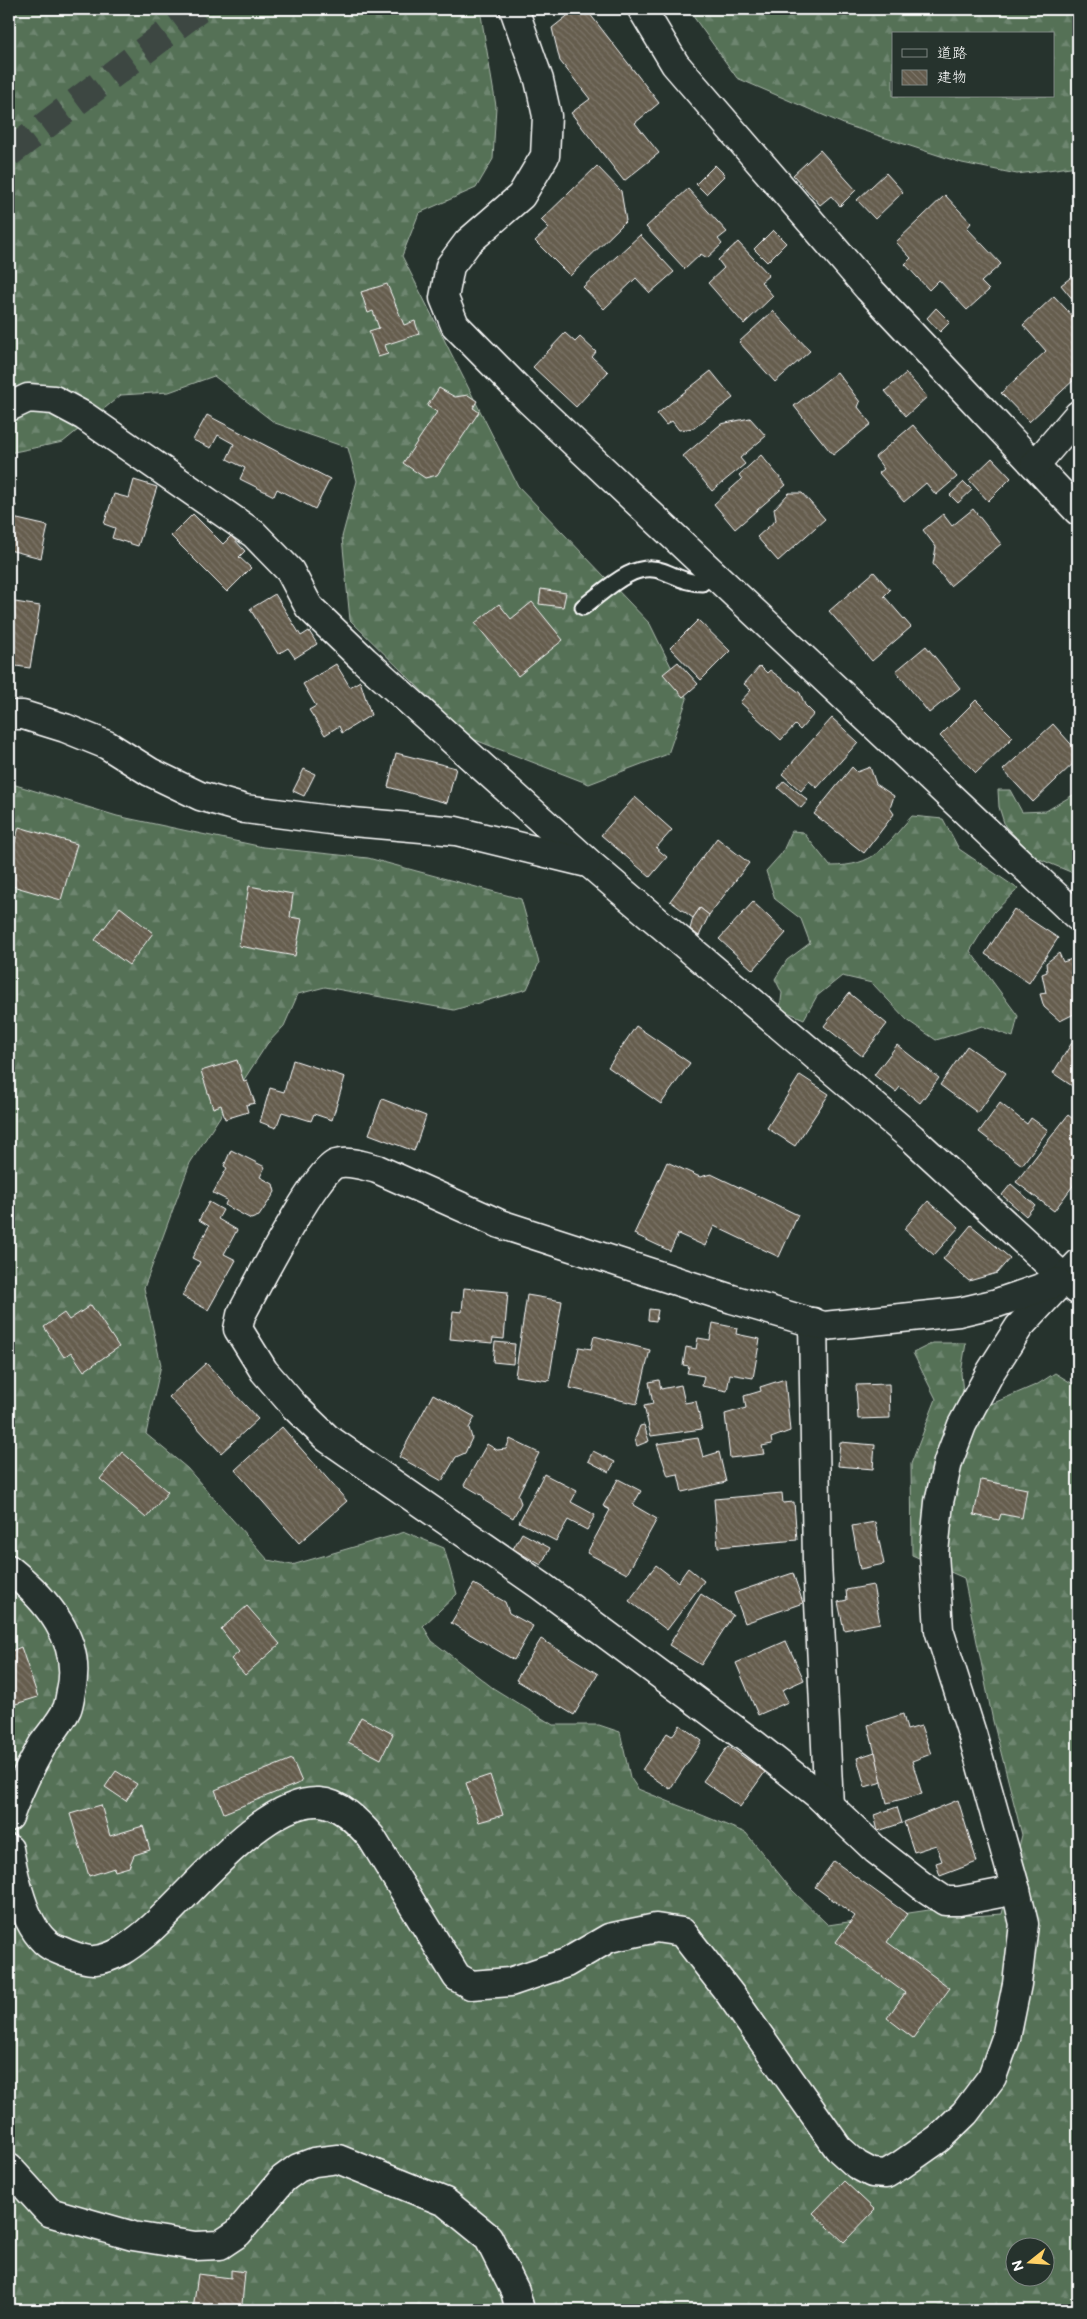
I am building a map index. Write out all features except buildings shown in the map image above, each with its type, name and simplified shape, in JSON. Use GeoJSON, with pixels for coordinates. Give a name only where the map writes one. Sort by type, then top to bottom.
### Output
{"type":"FeatureCollection","features":[{"type":"Feature","properties":{"kind":"street"},"geometry":{"type":"LineString","coordinates":[[514,9],[539,80],[547,116],[545,156],[521,196],[468,242],[450,266],[444,298],[455,325],[529,400],[1078,917]]}},
{"type":"Feature","properties":{"kind":"street"},"geometry":{"type":"LineString","coordinates":[[642,9],[676,64],[868,288],[1078,511]]}},
{"type":"Feature","properties":{"kind":"street"},"geometry":{"type":"LineString","coordinates":[[9,407],[28,398],[54,400],[84,416],[254,534],[290,571],[309,607],[365,661],[590,864],[1074,1278]]}},
{"type":"Feature","properties":{"kind":"street"},"geometry":{"type":"LineString","coordinates":[[1035,465],[1078,415]]}},
{"type":"Feature","properties":{"kind":"street"},"geometry":{"type":"LineString","coordinates":[[9,714],[23,715],[65,728],[107,745],[150,772],[200,796],[245,808],[330,820],[456,831],[590,864]]}},
{"type":"Feature","properties":{"kind":"street"},"geometry":{"type":"LineString","coordinates":[[1016,1890],[959,1901],[945,1901],[876,1850],[830,1806],[754,1744],[541,1586],[327,1438],[295,1407],[264,1371],[245,1344],[238,1329],[240,1315],[321,1175],[335,1164],[356,1164],[377,1169],[500,1224],[723,1296],[824,1326],[959,1312],[997,1303],[1074,1278]]}},
{"type":"Feature","properties":{"kind":"street"},"geometry":{"type":"LineString","coordinates":[[9,1849],[16,1883],[34,1927],[51,1946],[71,1954],[95,1960],[124,1951],[158,1924],[254,1828],[286,1808],[319,1802],[336,1808],[355,1819],[371,1837],[457,1977],[471,1985],[510,1982],[566,1963],[609,1938],[656,1928],[682,1932],[730,1994],[838,2148],[857,2165],[872,2173],[886,2174],[938,2139],[965,2113],[992,2077],[1006,2038],[1017,1984],[1024,1924],[973,1737],[939,1630],[934,1553],[939,1502],[948,1462],[962,1426],[991,1371],[1019,1327],[1074,1278]]}},
{"type":"Feature","properties":{"kind":"street"},"geometry":{"type":"LineString","coordinates":[[813,1322],[817,1562],[830,1806]]}},
{"type":"Feature","properties":{"kind":"street"},"geometry":{"type":"LineString","coordinates":[[9,1569],[42,1599],[62,1627],[72,1651],[75,1674],[67,1708],[43,1745],[15,1799],[9,1817]]}},
{"type":"Feature","properties":{"kind":"street"},"geometry":{"type":"LineString","coordinates":[[9,2168],[49,2212],[133,2236],[195,2246],[220,2245],[238,2233],[283,2179],[298,2168],[314,2162],[338,2159],[445,2202],[488,2237],[515,2291],[520,2310]]}},
{"type":"Feature","properties":{"kind":"lane"},"geometry":{"type":"LineString","coordinates":[[583,608],[630,573],[646,569],[660,570],[692,583],[702,583],[712,573]]}},
{"type":"Feature","properties":{"kind":"green space"},"geometry":{"type":"Polygon","coordinates":[[[9,9],[480,9],[496,106],[493,159],[476,188],[419,213],[402,256],[518,486],[650,624],[687,699],[668,754],[589,784],[470,738],[350,620],[342,537],[357,481],[348,448],[275,423],[214,376],[169,392],[121,395],[63,442],[9,453],[9,9]]]}},
{"type":"Feature","properties":{"kind":"green space"},"geometry":{"type":"Polygon","coordinates":[[[688,9],[1078,9],[1078,166],[1017,174],[962,163],[846,125],[737,78],[688,9]]]}},
{"type":"Feature","properties":{"kind":"green space"},"geometry":{"type":"Polygon","coordinates":[[[9,783],[117,816],[263,847],[368,858],[521,899],[539,963],[527,989],[454,1010],[325,987],[298,994],[284,1026],[267,1044],[190,1163],[144,1288],[161,1365],[146,1434],[187,1468],[268,1560],[292,1565],[405,1532],[444,1548],[457,1594],[423,1626],[432,1641],[493,1688],[553,1725],[599,1725],[620,1732],[630,1777],[638,1789],[746,1833],[792,1890],[828,1925],[929,1910],[973,1916],[1002,1914],[1022,1835],[993,1721],[964,1578],[912,1555],[911,1464],[936,1399],[913,1353],[933,1343],[966,1343],[961,1373],[963,1393],[982,1408],[1038,1384],[1055,1373],[1078,1387],[1078,2310],[9,2310],[9,783]]]}},
{"type":"Feature","properties":{"kind":"green space"},"geometry":{"type":"Polygon","coordinates":[[[998,790],[1010,790],[1022,812],[1046,811],[1078,792],[1078,883],[1073,873],[1037,858],[1005,826],[999,807],[998,790]]]}},
{"type":"Feature","properties":{"kind":"green space"},"geometry":{"type":"Polygon","coordinates":[[[912,816],[943,819],[959,849],[1018,889],[994,912],[970,951],[1018,1016],[1013,1037],[982,1026],[936,1040],[907,1020],[872,983],[842,976],[817,996],[804,1019],[780,1009],[782,993],[775,979],[787,960],[810,943],[801,919],[775,899],[766,871],[782,853],[792,831],[803,832],[830,866],[846,865],[858,863],[878,853],[912,816]]]}},
{"type":"Feature","properties":{"kind":"tunnel"},"geometry":{"type":"LineString","coordinates":[[9,153],[199,9]]}}]}
